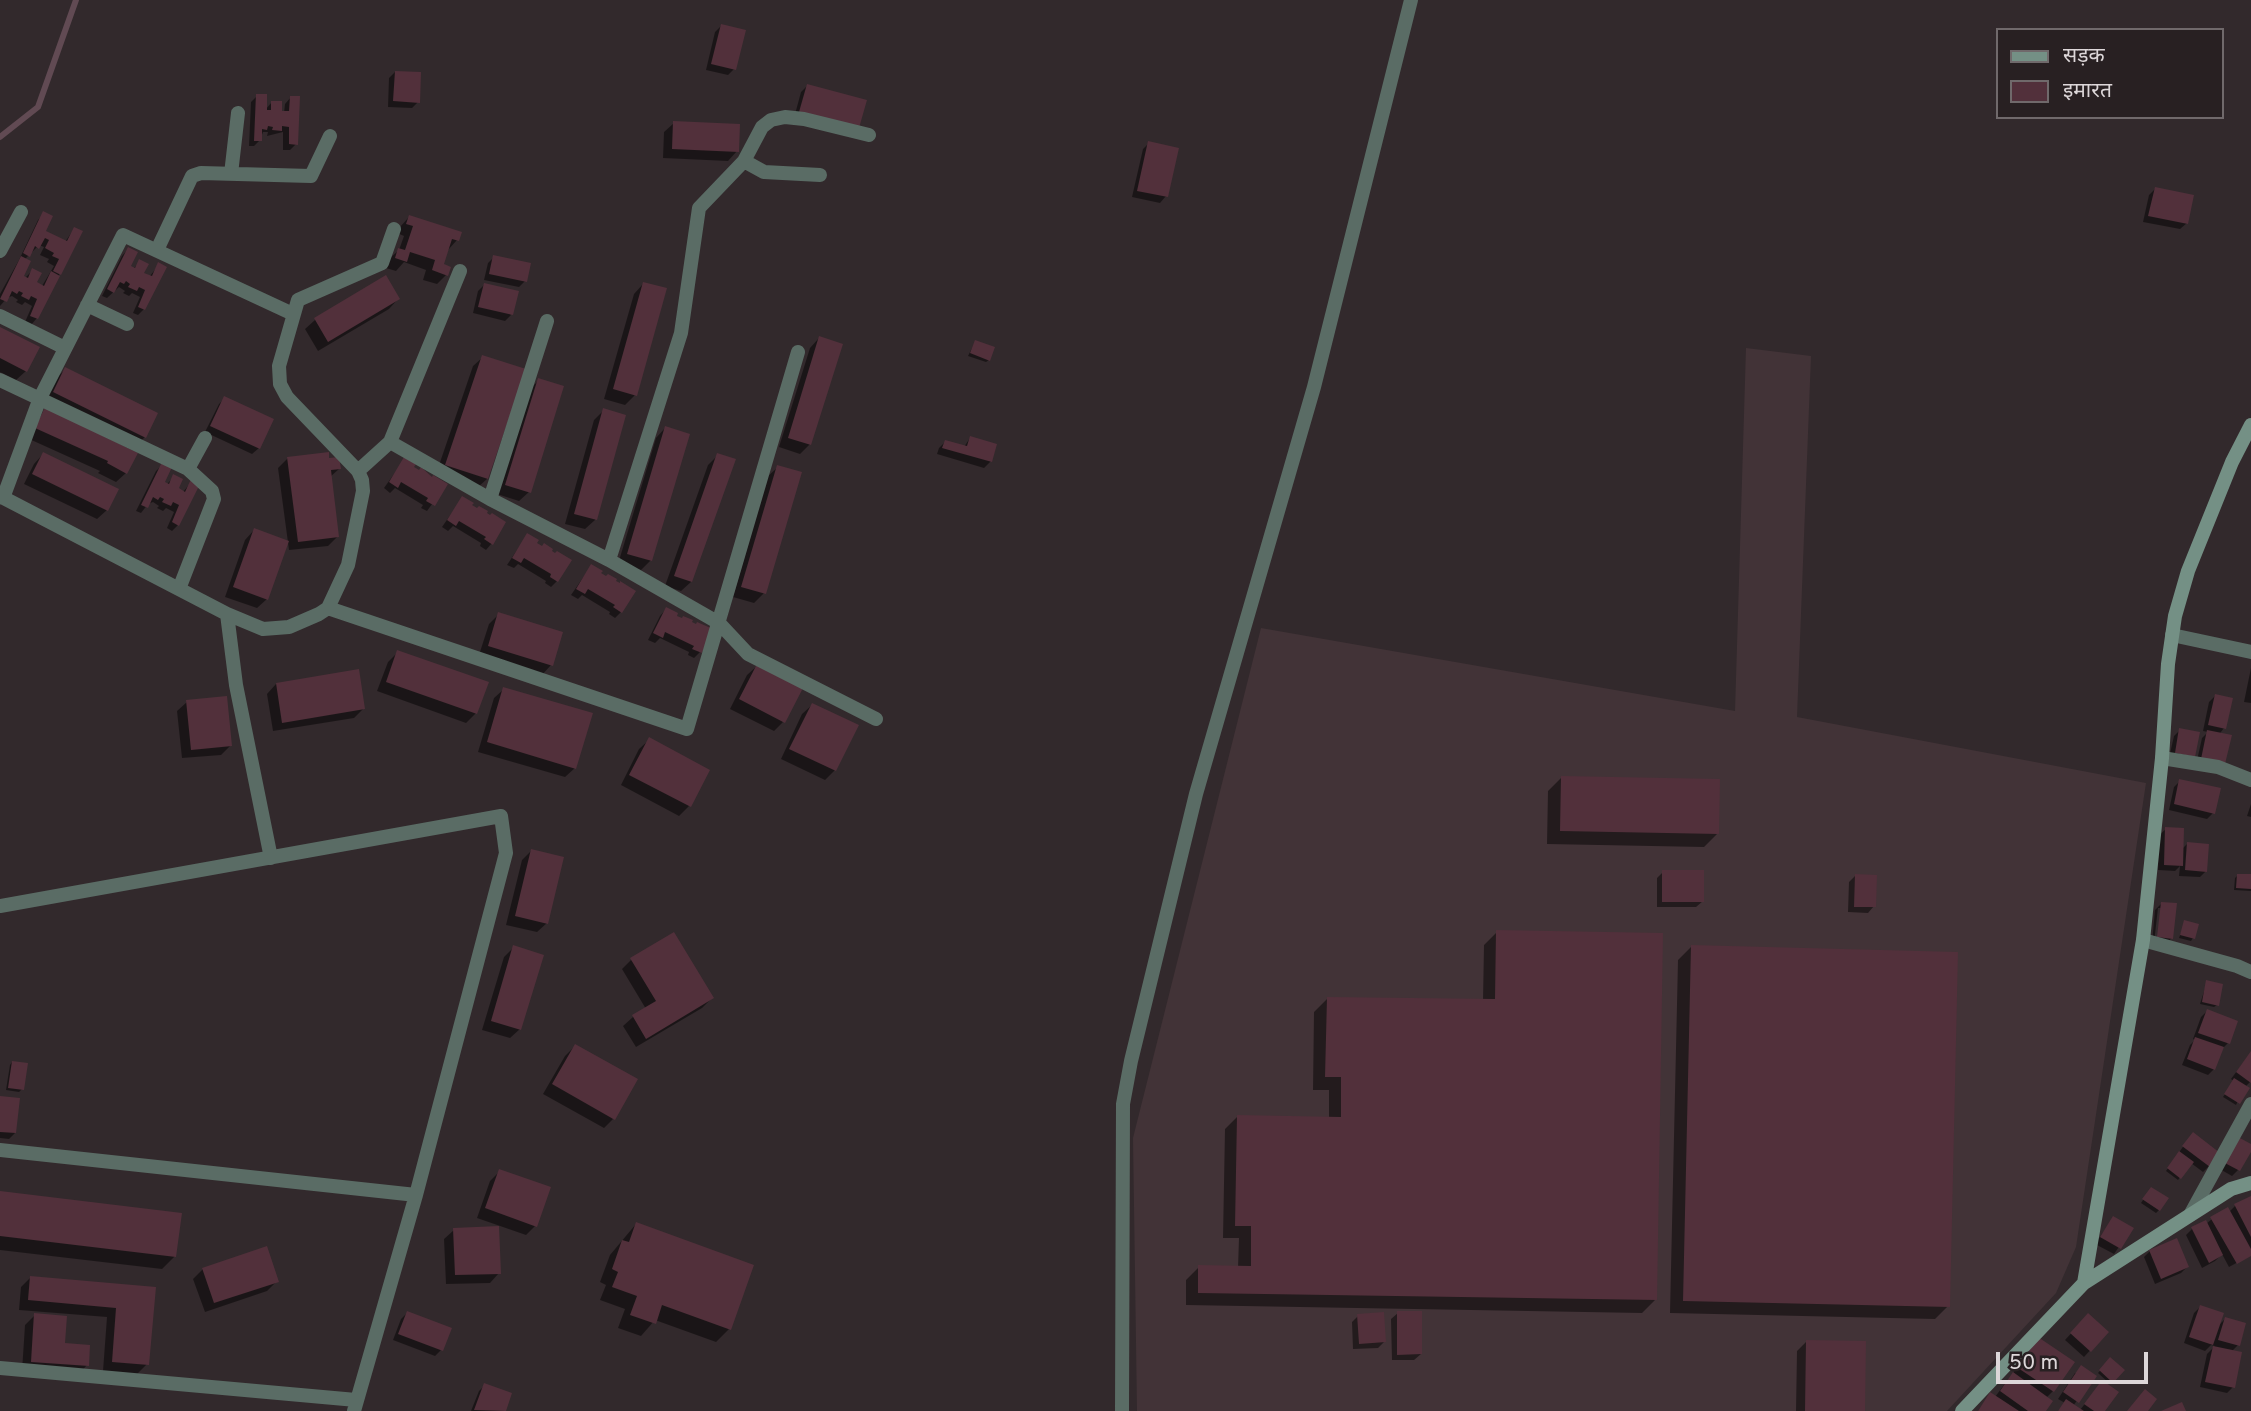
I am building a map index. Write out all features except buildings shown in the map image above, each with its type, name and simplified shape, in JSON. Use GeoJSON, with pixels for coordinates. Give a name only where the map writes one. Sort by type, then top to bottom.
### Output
{"type":"FeatureCollection","features":[{"type":"Feature","properties":{"kind":"street"},"geometry":{"type":"LineString","coordinates":[[1122,1411],[1123,1116],[1131,1060],[1196,793],[1314,387],[1411,0]]}},
{"type":"Feature","properties":{"kind":"street"},"geometry":{"type":"LineString","coordinates":[[231,174],[238,113]]}},
{"type":"Feature","properties":{"kind":"street"},"geometry":{"type":"LineString","coordinates":[[609,560],[681,332],[699,208],[744,162],[761,127],[771,120],[785,117],[804,118],[869,135]]}},
{"type":"Feature","properties":{"kind":"street"},"geometry":{"type":"LineString","coordinates":[[158,250],[192,176],[201,173],[312,176],[330,136]]}},
{"type":"Feature","properties":{"kind":"street"},"geometry":{"type":"LineString","coordinates":[[744,162],[764,172],[820,175]]}},
{"type":"Feature","properties":{"kind":"street"},"geometry":{"type":"LineString","coordinates":[[0,251],[21,212]]}},
{"type":"Feature","properties":{"kind":"street"},"geometry":{"type":"LineString","coordinates":[[293,314],[123,235],[40,398],[2,497],[227,614],[263,629],[289,627],[328,608],[348,565],[363,491],[358,471],[287,397],[280,384],[279,366],[298,300],[382,263],[394,229]]}},
{"type":"Feature","properties":{"kind":"street"},"geometry":{"type":"LineString","coordinates":[[358,471],[390,442],[460,271]]}},
{"type":"Feature","properties":{"kind":"street"},"geometry":{"type":"LineString","coordinates":[[87,305],[127,324]]}},
{"type":"Feature","properties":{"kind":"street"},"geometry":{"type":"LineString","coordinates":[[0,316],[65,348]]}},
{"type":"Feature","properties":{"kind":"street"},"geometry":{"type":"LineString","coordinates":[[490,499],[547,321]]}},
{"type":"Feature","properties":{"kind":"street"},"geometry":{"type":"LineString","coordinates":[[328,608],[687,729],[798,352]]}},
{"type":"Feature","properties":{"kind":"street"},"geometry":{"type":"LineString","coordinates":[[0,380],[188,469],[212,491],[214,499],[179,589]]}},
{"type":"Feature","properties":{"kind":"street"},"geometry":{"type":"LineString","coordinates":[[2084,1283],[2143,940],[2162,758],[2168,664],[2175,616],[2188,571],[2232,462],[2251,425]]}},
{"type":"Feature","properties":{"kind":"street"},"geometry":{"type":"LineString","coordinates":[[188,469],[205,438]]}},
{"type":"Feature","properties":{"kind":"street"},"geometry":{"type":"LineString","coordinates":[[390,442],[490,499],[609,560],[719,623],[748,654],[876,719]]}},
{"type":"Feature","properties":{"kind":"street"},"geometry":{"type":"LineString","coordinates":[[227,614],[236,685],[271,858]]}},
{"type":"Feature","properties":{"kind":"street"},"geometry":{"type":"LineString","coordinates":[[2172,635],[2251,652]]}},
{"type":"Feature","properties":{"kind":"street"},"geometry":{"type":"LineString","coordinates":[[2162,758],[2218,767],[2251,780]]}},
{"type":"Feature","properties":{"kind":"street"},"geometry":{"type":"LineString","coordinates":[[0,906],[500,816],[506,853],[416,1195],[355,1406],[0,1368]]}},
{"type":"Feature","properties":{"kind":"street"},"geometry":{"type":"LineString","coordinates":[[2143,940],[2251,972]]}},
{"type":"Feature","properties":{"kind":"street"},"geometry":{"type":"LineString","coordinates":[[2190,1214],[2251,1104]]}},
{"type":"Feature","properties":{"kind":"street"},"geometry":{"type":"LineString","coordinates":[[0,1150],[416,1195]]}},
{"type":"Feature","properties":{"kind":"street"},"geometry":{"type":"LineString","coordinates":[[1962,1411],[2084,1283],[2231,1189],[2251,1183]]}},
{"type":"Feature","properties":{"kind":"shaded area"},"geometry":{"type":"Polygon","coordinates":[[[1746,348],[1811,356],[1797,717],[2146,783],[2076,1247],[2056,1293],[1947,1411],[1137,1411],[1133,1138],[1261,628],[1735,711],[1746,348]]]}},
{"type":"Feature","properties":{"kind":"waterway"},"geometry":{"type":"LineString","coordinates":[[0,137],[38,107],[76,0]]}}]}
